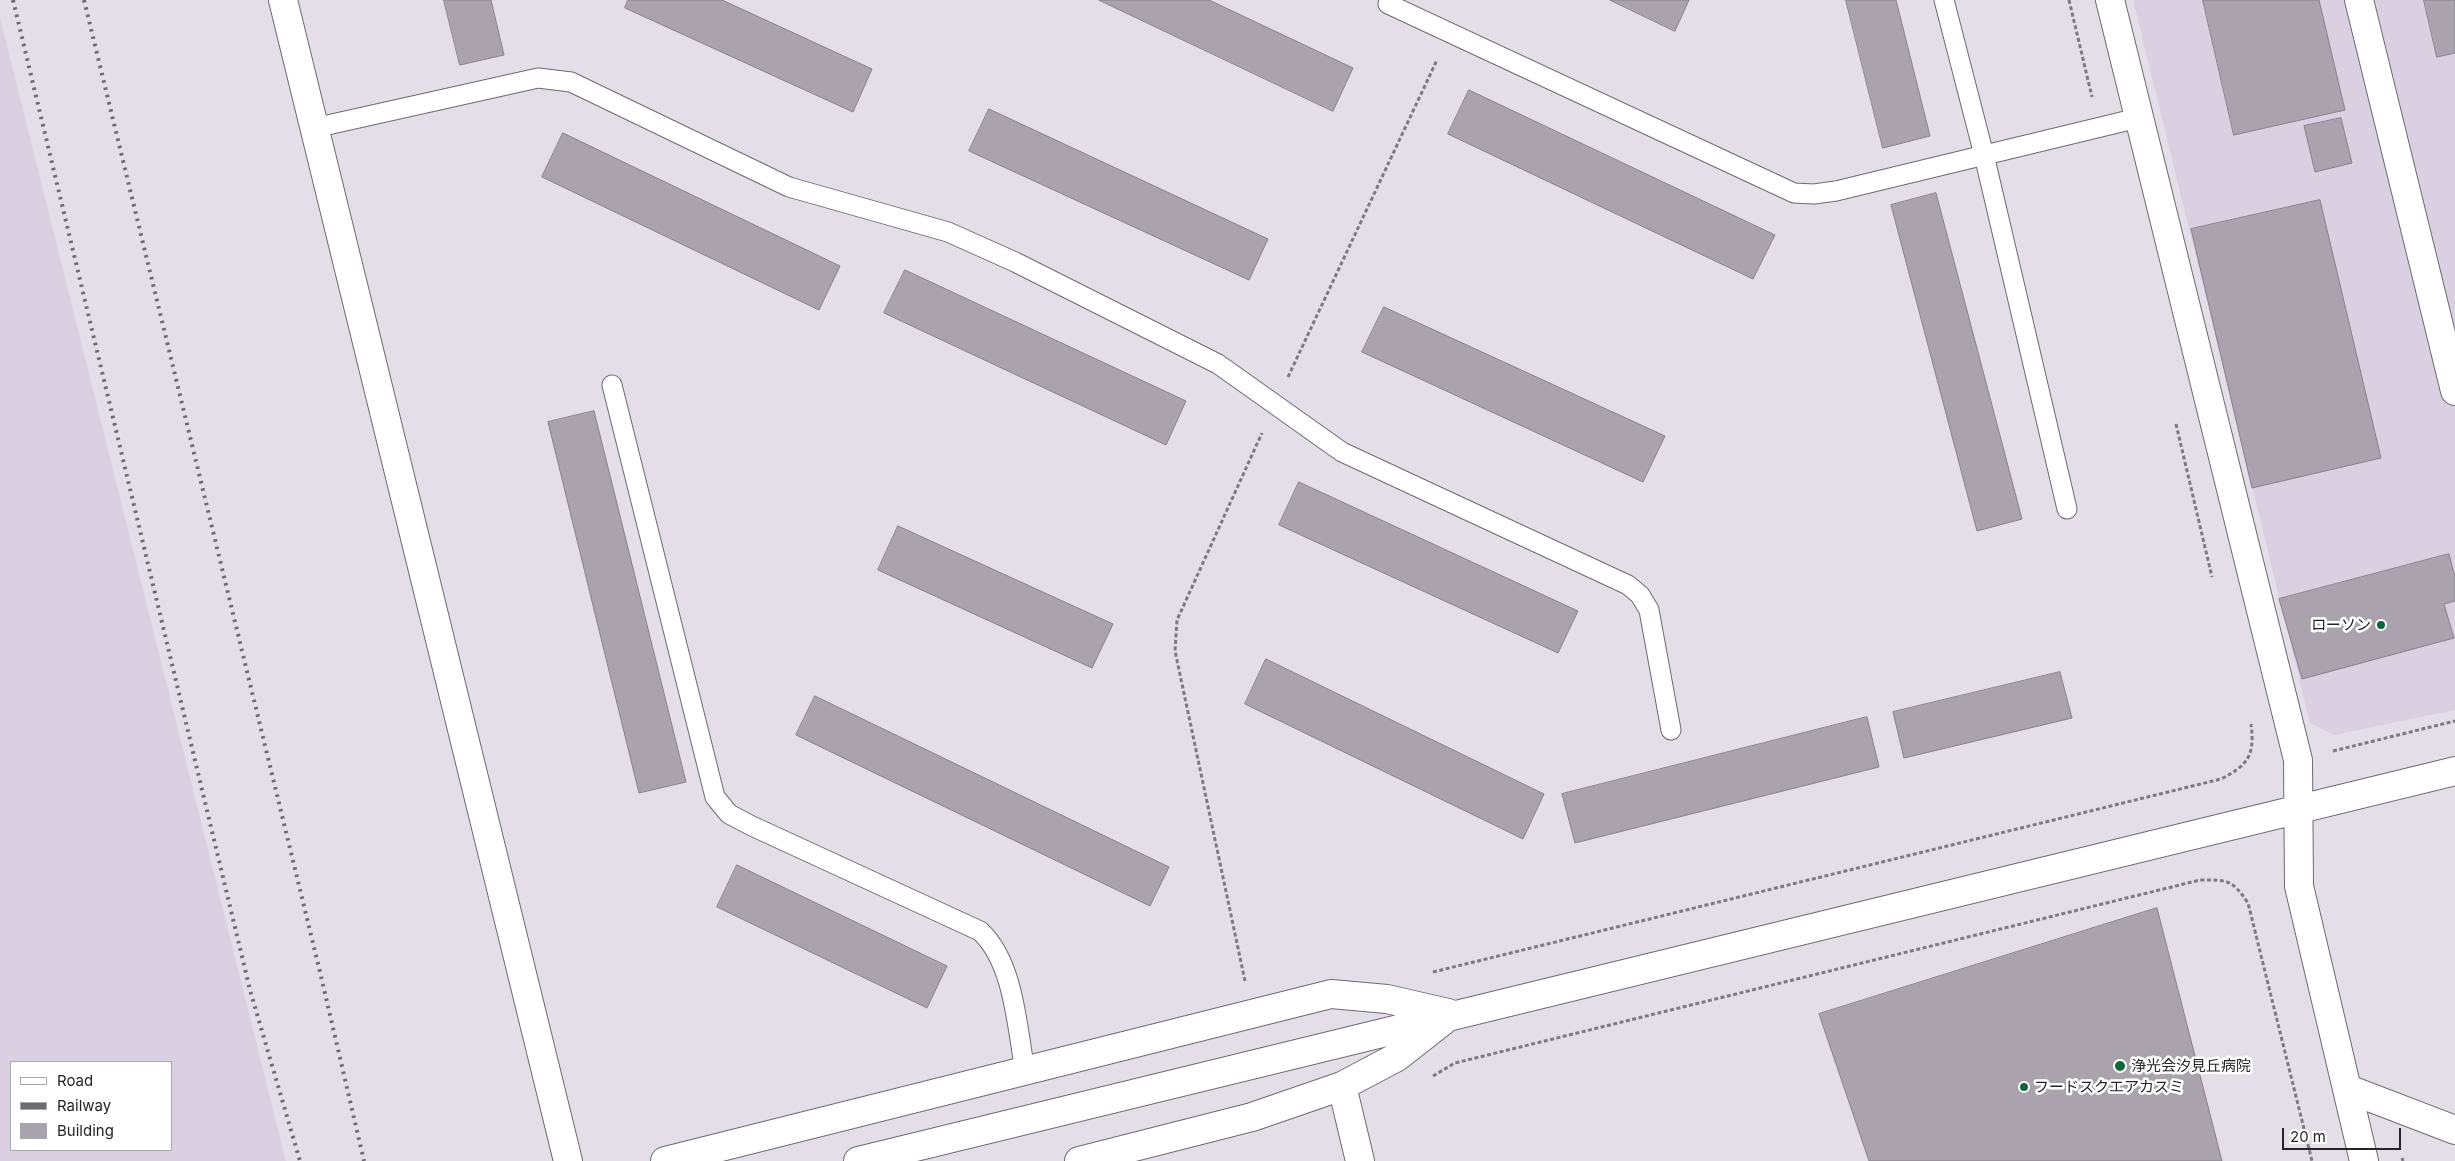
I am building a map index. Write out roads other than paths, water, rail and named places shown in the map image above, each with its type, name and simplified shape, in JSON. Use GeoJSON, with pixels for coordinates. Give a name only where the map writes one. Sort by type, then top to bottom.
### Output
{"type":"FeatureCollection","features":[{"type":"Feature","properties":{"kind":"street"},"geometry":{"type":"LineString","coordinates":[[283,0],[568,1161]]}},
{"type":"Feature","properties":{"kind":"street"},"geometry":{"type":"LineString","coordinates":[[2110,0],[2298,760],[2299,886],[2364,1161]]}},
{"type":"Feature","properties":{"kind":"street"},"geometry":{"type":"LineString","coordinates":[[2359,0],[2455,391]]}},
{"type":"Feature","properties":{"kind":"street"},"geometry":{"type":"LineString","coordinates":[[858,1161],[1452,1014],[2455,771]]}},
{"type":"Feature","properties":{"kind":"street"},"geometry":{"type":"LineString","coordinates":[[665,1161],[1331,994],[1387,999],[1452,1014]]}},
{"type":"Feature","properties":{"kind":"street"},"geometry":{"type":"LineString","coordinates":[[1079,1161],[1252,1117],[1342,1086],[1398,1057],[1452,1014]]}},
{"type":"Feature","properties":{"kind":"street"},"geometry":{"type":"LineString","coordinates":[[1342,1086],[1360,1161]]}},
{"type":"Feature","properties":{"kind":"street"},"geometry":{"type":"LineString","coordinates":[[2348,1089],[2455,1130]]}},
{"type":"Feature","properties":{"kind":"lane"},"geometry":{"type":"LineString","coordinates":[[1944,0],[1984,155],[2067,509]]}},
{"type":"Feature","properties":{"kind":"lane"},"geometry":{"type":"LineString","coordinates":[[1388,4],[1794,193],[1814,194],[1836,191],[2138,118]]}},
{"type":"Feature","properties":{"kind":"lane"},"geometry":{"type":"LineString","coordinates":[[314,128],[538,78],[571,82],[789,187],[948,232],[1015,262],[1218,364],[1274,406],[1342,452],[1628,585],[1640,595],[1649,610],[1671,730]]}},
{"type":"Feature","properties":{"kind":"lane"},"geometry":{"type":"LineString","coordinates":[[612,385],[715,797],[730,814],[752,826],[980,931],[991,941],[1007,974],[1025,1071]]}},
{"type":"Feature","properties":{"kind":"railway"},"geometry":{"type":"LineString","coordinates":[[13,0],[250,990],[300,1161]]}},
{"type":"Feature","properties":{"kind":"railway"},"geometry":{"type":"LineString","coordinates":[[84,0],[320,972],[364,1161]]}},
{"type":"Feature","properties":{"kind":"place","name":"ローソン"},"geometry":{"type":"Point","coordinates":[2381,625]}},
{"type":"Feature","properties":{"kind":"place","name":"浄光会汐見丘病院"},"geometry":{"type":"Point","coordinates":[2120,1066]}},
{"type":"Feature","properties":{"kind":"place","name":"フードスクエアカスミ"},"geometry":{"type":"Point","coordinates":[2024,1087]}}]}
